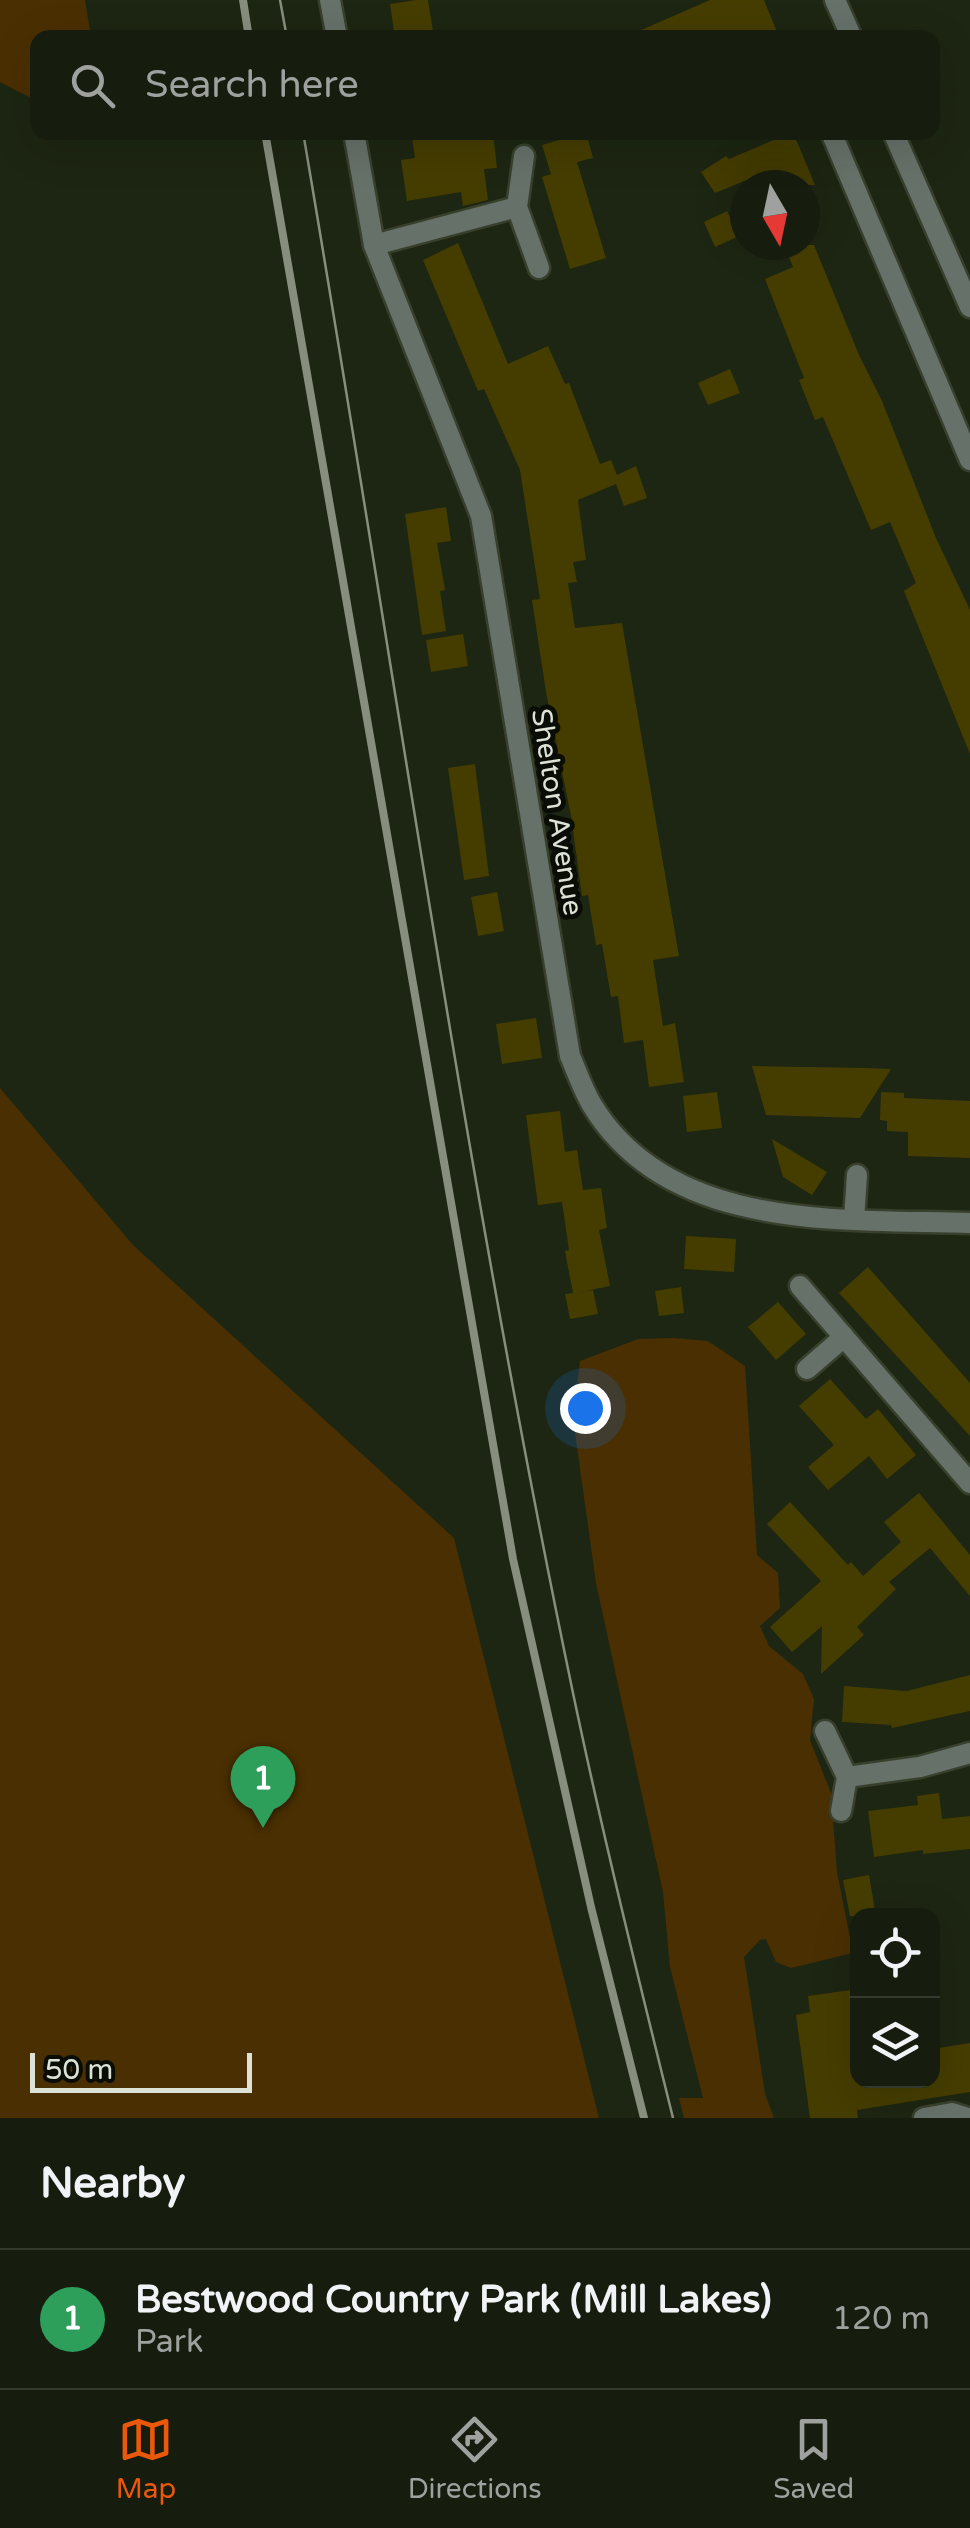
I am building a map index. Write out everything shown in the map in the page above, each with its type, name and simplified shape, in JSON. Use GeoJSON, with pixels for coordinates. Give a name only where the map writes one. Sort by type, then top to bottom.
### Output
{"type":"FeatureCollection","features":[{"type":"Feature","properties":{"kind":"street"},"geometry":{"type":"LineString","coordinates":[[330,0],[336,30]]}},
{"type":"Feature","properties":{"kind":"street"},"geometry":{"type":"LineString","coordinates":[[835,0],[848,30]]}},
{"type":"Feature","properties":{"kind":"street","name":"Shelton Avenue"},"geometry":{"type":"LineString","coordinates":[[355,140],[374,244],[480,516],[570,1056],[593,1106],[630,1150],[671,1182],[716,1200],[854,1220],[970,1223]]}},
{"type":"Feature","properties":{"kind":"street"},"geometry":{"type":"LineString","coordinates":[[834,140],[970,460]]}},
{"type":"Feature","properties":{"kind":"street"},"geometry":{"type":"LineString","coordinates":[[897,140],[970,307]]}},
{"type":"Feature","properties":{"kind":"street"},"geometry":{"type":"LineString","coordinates":[[524,156],[516,207],[539,268]]}},
{"type":"Feature","properties":{"kind":"street"},"geometry":{"type":"LineString","coordinates":[[374,244],[516,207]]}},
{"type":"Feature","properties":{"kind":"street"},"geometry":{"type":"LineString","coordinates":[[854,1220],[857,1174]]}},
{"type":"Feature","properties":{"kind":"street"},"geometry":{"type":"LineString","coordinates":[[800,1286],[970,1483]]}},
{"type":"Feature","properties":{"kind":"street"},"geometry":{"type":"LineString","coordinates":[[808,1369],[844,1337]]}},
{"type":"Feature","properties":{"kind":"street"},"geometry":{"type":"LineString","coordinates":[[826,1731],[847,1777],[841,1810]]}},
{"type":"Feature","properties":{"kind":"street"},"geometry":{"type":"LineString","coordinates":[[847,1777],[920,1767],[970,1753]]}},
{"type":"Feature","properties":{"kind":"street"},"geometry":{"type":"LineString","coordinates":[[924,2118],[952,2113],[968,2118]]}},
{"type":"Feature","properties":{"kind":"shaded area"},"geometry":{"type":"Polygon","coordinates":[[[0,0],[85,0],[90,30],[30,30],[30,97],[0,82],[0,0]]]}},
{"type":"Feature","properties":{"kind":"shaded area"},"geometry":{"type":"Polygon","coordinates":[[[0,1088],[133,1245],[454,1538],[599,2118],[0,2118],[0,1088]]]}},
{"type":"Feature","properties":{"kind":"shaded area"},"geometry":{"type":"Polygon","coordinates":[[[638,1339],[708,1341],[745,1366],[757,1555],[778,1573],[780,1608],[760,1626],[769,1646],[803,1674],[814,1699],[810,1740],[831,1793],[837,1872],[850,1954],[791,1968],[776,1962],[766,1939],[760,1940],[744,1957],[765,2094],[774,2118],[684,2118],[679,2098],[703,2098],[670,1967],[663,1892],[596,1583],[573,1418],[580,1361],[638,1339]]]}},
{"type":"Feature","properties":{"kind":"building"},"geometry":{"type":"Polygon","coordinates":[[[428,0],[433,30],[394,30],[390,4],[428,0]]]}},
{"type":"Feature","properties":{"kind":"building"},"geometry":{"type":"Polygon","coordinates":[[[710,0],[764,0],[776,30],[641,30],[710,0]]]}},
{"type":"Feature","properties":{"kind":"building"},"geometry":{"type":"Polygon","coordinates":[[[412,140],[494,140],[497,168],[484,169],[488,200],[463,206],[461,192],[407,201],[401,160],[415,158],[412,140]]]}},
{"type":"Feature","properties":{"kind":"building"},"geometry":{"type":"Polygon","coordinates":[[[559,140],[588,140],[593,158],[577,162],[606,258],[570,269],[542,177],[551,174],[542,145],[559,140]]]}},
{"type":"Feature","properties":{"kind":"building"},"geometry":{"type":"Polygon","coordinates":[[[774,140],[796,140],[809,170],[730,170],[730,187],[715,193],[701,172],[726,156],[729,159],[774,140]]]}},
{"type":"Feature","properties":{"kind":"building"},"geometry":{"type":"Polygon","coordinates":[[[727,211],[730,240],[715,247],[704,222],[727,211]]]}},
{"type":"Feature","properties":{"kind":"building"},"geometry":{"type":"Polygon","coordinates":[[[458,243],[508,364],[548,346],[565,384],[569,383],[600,464],[611,460],[617,475],[636,466],[647,498],[624,506],[616,484],[578,500],[586,560],[573,562],[577,582],[568,583],[575,628],[622,623],[679,956],[653,960],[663,1026],[675,1023],[684,1082],[649,1087],[643,1040],[624,1043],[618,996],[611,997],[602,944],[596,945],[588,895],[582,896],[532,600],[540,599],[520,470],[484,389],[478,391],[423,260],[458,243]]]}},
{"type":"Feature","properties":{"kind":"building"},"geometry":{"type":"Polygon","coordinates":[[[790,260],[820,260],[970,610],[970,754],[904,591],[916,583],[890,522],[871,530],[823,417],[815,420],[799,380],[804,378],[765,279],[793,267],[790,260]]]}},
{"type":"Feature","properties":{"kind":"building"},"geometry":{"type":"Polygon","coordinates":[[[730,369],[740,393],[708,405],[698,383],[730,369]]]}},
{"type":"Feature","properties":{"kind":"building"},"geometry":{"type":"Polygon","coordinates":[[[446,507],[451,541],[437,543],[445,590],[440,591],[446,631],[422,635],[405,514],[446,507]]]}},
{"type":"Feature","properties":{"kind":"building"},"geometry":{"type":"Polygon","coordinates":[[[463,634],[468,666],[431,672],[426,640],[463,634]]]}},
{"type":"Feature","properties":{"kind":"building"},"geometry":{"type":"Polygon","coordinates":[[[475,764],[489,876],[464,880],[448,768],[475,764]]]}},
{"type":"Feature","properties":{"kind":"building"},"geometry":{"type":"Polygon","coordinates":[[[497,892],[504,931],[478,936],[471,897],[497,892]]]}},
{"type":"Feature","properties":{"kind":"building"},"geometry":{"type":"Polygon","coordinates":[[[536,1018],[542,1058],[502,1064],[496,1024],[536,1018]]]}},
{"type":"Feature","properties":{"kind":"building"},"geometry":{"type":"Polygon","coordinates":[[[752,1066],[891,1069],[860,1118],[766,1115],[752,1066]]]}},
{"type":"Feature","properties":{"kind":"building"},"geometry":{"type":"Polygon","coordinates":[[[717,1092],[722,1128],[687,1132],[683,1096],[717,1092]]]}},
{"type":"Feature","properties":{"kind":"building"},"geometry":{"type":"Polygon","coordinates":[[[881,1092],[904,1093],[904,1098],[970,1101],[970,1158],[908,1156],[908,1132],[887,1131],[887,1121],[880,1120],[881,1092]]]}},
{"type":"Feature","properties":{"kind":"building"},"geometry":{"type":"Polygon","coordinates":[[[560,1111],[565,1152],[577,1150],[583,1190],[601,1188],[607,1228],[599,1230],[610,1286],[576,1293],[593,1290],[598,1314],[570,1319],[565,1294],[573,1293],[562,1202],[538,1205],[526,1115],[560,1111]]]}},
{"type":"Feature","properties":{"kind":"building"},"geometry":{"type":"Polygon","coordinates":[[[772,1139],[827,1172],[812,1195],[783,1177],[772,1139]]]}},
{"type":"Feature","properties":{"kind":"building"},"geometry":{"type":"Polygon","coordinates":[[[686,1236],[736,1239],[734,1272],[684,1269],[686,1236]]]}},
{"type":"Feature","properties":{"kind":"building"},"geometry":{"type":"Polygon","coordinates":[[[868,1267],[970,1383],[970,1436],[839,1293],[868,1267]]]}},
{"type":"Feature","properties":{"kind":"building"},"geometry":{"type":"Polygon","coordinates":[[[681,1287],[684,1313],[659,1316],[655,1291],[681,1287]]]}},
{"type":"Feature","properties":{"kind":"building"},"geometry":{"type":"Polygon","coordinates":[[[778,1302],[806,1334],[776,1360],[748,1327],[778,1302]]]}},
{"type":"Feature","properties":{"kind":"building"},"geometry":{"type":"Polygon","coordinates":[[[830,1379],[866,1419],[878,1409],[916,1455],[887,1479],[869,1456],[828,1490],[808,1467],[834,1445],[799,1406],[830,1379]]]}},
{"type":"Feature","properties":{"kind":"building"},"geometry":{"type":"Polygon","coordinates":[[[919,1493],[970,1555],[970,1596],[930,1548],[889,1582],[896,1589],[857,1627],[864,1635],[821,1674],[822,1626],[792,1652],[770,1627],[821,1581],[767,1524],[790,1502],[863,1576],[901,1542],[884,1522],[919,1493]]]}},
{"type":"Feature","properties":{"kind":"building"},"geometry":{"type":"Polygon","coordinates":[[[970,1675],[970,1711],[892,1728],[842,1722],[844,1686],[907,1691],[970,1675]]]}},
{"type":"Feature","properties":{"kind":"building"},"geometry":{"type":"Polygon","coordinates":[[[939,1793],[942,1819],[970,1816],[970,1849],[874,1857],[868,1811],[918,1805],[917,1796],[939,1793]]]}},
{"type":"Feature","properties":{"kind":"building"},"geometry":{"type":"Polygon","coordinates":[[[869,1875],[875,1908],[850,1908],[850,1916],[843,1880],[869,1875]]]}},
{"type":"Feature","properties":{"kind":"building"},"geometry":{"type":"Polygon","coordinates":[[[850,1990],[850,2088],[940,2088],[940,2048],[970,2043],[970,2092],[857,2110],[858,2118],[810,2118],[796,2015],[810,2012],[808,1996],[850,1990]]]}},
{"type":"Feature","properties":{"kind":"tram line"},"geometry":{"type":"LineString","coordinates":[[280,0],[286,30]]}},
{"type":"Feature","properties":{"kind":"tram line"},"geometry":{"type":"LineString","coordinates":[[304,140],[431,914],[534,1499],[584,1747],[673,2118]]}},
{"type":"Feature","properties":{"kind":"railway"},"geometry":{"type":"LineString","coordinates":[[243,0],[248,30]]}},
{"type":"Feature","properties":{"kind":"railway"},"geometry":{"type":"LineString","coordinates":[[266,140],[513,1559],[591,1907],[644,2118]]}},
{"type":"Feature","properties":{"kind":"place","name":"Bestwood Country Park (Mill Lakes)"},"geometry":{"type":"Point","coordinates":[263,1828]}}]}
